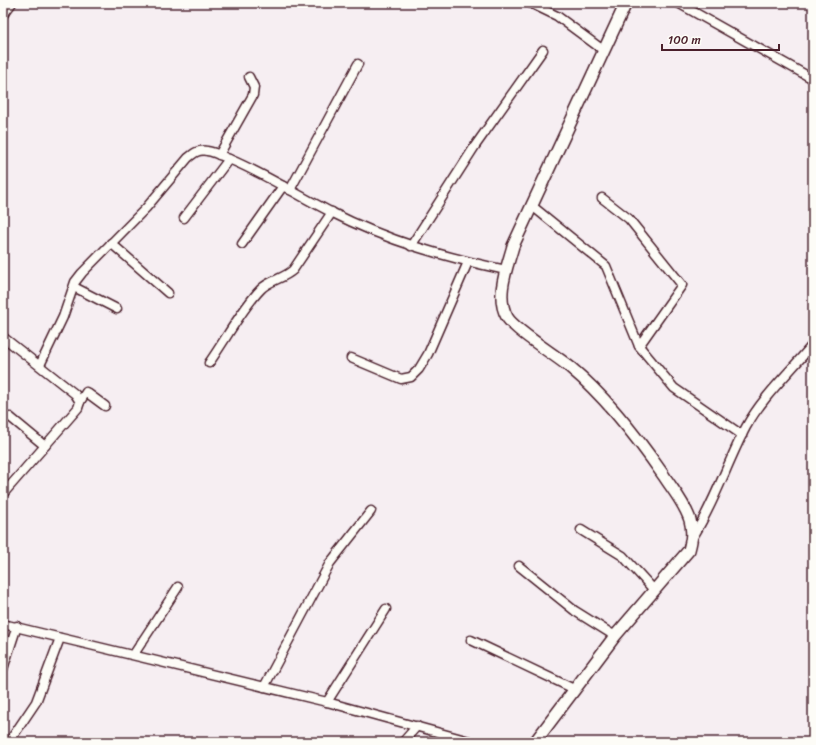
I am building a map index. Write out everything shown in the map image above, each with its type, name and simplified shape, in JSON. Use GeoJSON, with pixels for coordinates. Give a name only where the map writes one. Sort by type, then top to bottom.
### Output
{"type":"FeatureCollection","features":[{"type":"Feature","properties":{"kind":"street"},"geometry":{"type":"LineString","coordinates":[[3,15],[12,3]]}},
{"type":"Feature","properties":{"kind":"street"},"geometry":{"type":"LineString","coordinates":[[530,3],[557,16],[602,50]]}},
{"type":"Feature","properties":{"kind":"street"},"geometry":{"type":"LineString","coordinates":[[626,3],[602,50],[512,246],[506,270],[502,302],[507,318],[516,327],[571,368],[595,390],[643,446],[685,508],[690,521],[693,537]]}},
{"type":"Feature","properties":{"kind":"street"},"geometry":{"type":"LineString","coordinates":[[678,3],[813,79]]}},
{"type":"Feature","properties":{"kind":"street"},"geometry":{"type":"LineString","coordinates":[[411,246],[475,146],[544,50]]}},
{"type":"Feature","properties":{"kind":"street"},"geometry":{"type":"LineString","coordinates":[[242,244],[286,188],[358,64]]}},
{"type":"Feature","properties":{"kind":"street"},"geometry":{"type":"LineString","coordinates":[[219,155],[253,95],[254,87],[249,78]]}},
{"type":"Feature","properties":{"kind":"street"},"geometry":{"type":"LineString","coordinates":[[40,365],[63,317],[74,287],[82,273],[146,208],[194,153],[201,150],[219,155],[250,168],[332,212],[411,246],[468,262],[506,270]]}},
{"type":"Feature","properties":{"kind":"street"},"geometry":{"type":"LineString","coordinates":[[184,218],[229,159]]}},
{"type":"Feature","properties":{"kind":"street"},"geometry":{"type":"LineString","coordinates":[[602,198],[629,219],[682,285],[639,346]]}},
{"type":"Feature","properties":{"kind":"street"},"geometry":{"type":"LineString","coordinates":[[531,205],[606,266],[639,346],[674,388],[742,435]]}},
{"type":"Feature","properties":{"kind":"street"},"geometry":{"type":"LineString","coordinates":[[209,363],[253,299],[267,284],[287,275],[293,270],[332,212]]}},
{"type":"Feature","properties":{"kind":"street"},"geometry":{"type":"LineString","coordinates":[[111,243],[168,293]]}},
{"type":"Feature","properties":{"kind":"street"},"geometry":{"type":"LineString","coordinates":[[351,358],[401,379],[407,379],[415,375],[428,354],[468,262]]}},
{"type":"Feature","properties":{"kind":"street"},"geometry":{"type":"LineString","coordinates":[[74,287],[117,309]]}},
{"type":"Feature","properties":{"kind":"street"},"geometry":{"type":"LineString","coordinates":[[3,337],[75,394],[80,402]]}},
{"type":"Feature","properties":{"kind":"street"},"geometry":{"type":"LineString","coordinates":[[535,742],[615,636],[689,550],[693,537],[706,516],[742,435],[770,394],[813,344]]}},
{"type":"Feature","properties":{"kind":"street"},"geometry":{"type":"LineString","coordinates":[[3,494],[78,408],[86,392],[106,406]]}},
{"type":"Feature","properties":{"kind":"street"},"geometry":{"type":"LineString","coordinates":[[10,417],[45,446]]}},
{"type":"Feature","properties":{"kind":"street"},"geometry":{"type":"LineString","coordinates":[[264,687],[330,563],[371,511]]}},
{"type":"Feature","properties":{"kind":"street"},"geometry":{"type":"LineString","coordinates":[[581,530],[623,556],[654,590]]}},
{"type":"Feature","properties":{"kind":"street"},"geometry":{"type":"LineString","coordinates":[[518,566],[574,611],[615,636]]}},
{"type":"Feature","properties":{"kind":"street"},"geometry":{"type":"LineString","coordinates":[[134,654],[178,587]]}},
{"type":"Feature","properties":{"kind":"street"},"geometry":{"type":"LineString","coordinates":[[327,702],[386,609]]}},
{"type":"Feature","properties":{"kind":"street"},"geometry":{"type":"LineString","coordinates":[[3,624],[134,654],[149,660],[327,702],[473,742]]}},
{"type":"Feature","properties":{"kind":"street"},"geometry":{"type":"LineString","coordinates":[[3,669],[17,626]]}},
{"type":"Feature","properties":{"kind":"street"},"geometry":{"type":"LineString","coordinates":[[9,742],[36,702],[60,638]]}},
{"type":"Feature","properties":{"kind":"street"},"geometry":{"type":"LineString","coordinates":[[471,640],[574,689]]}},
{"type":"Feature","properties":{"kind":"street"},"geometry":{"type":"LineString","coordinates":[[404,742],[417,726]]}}]}
